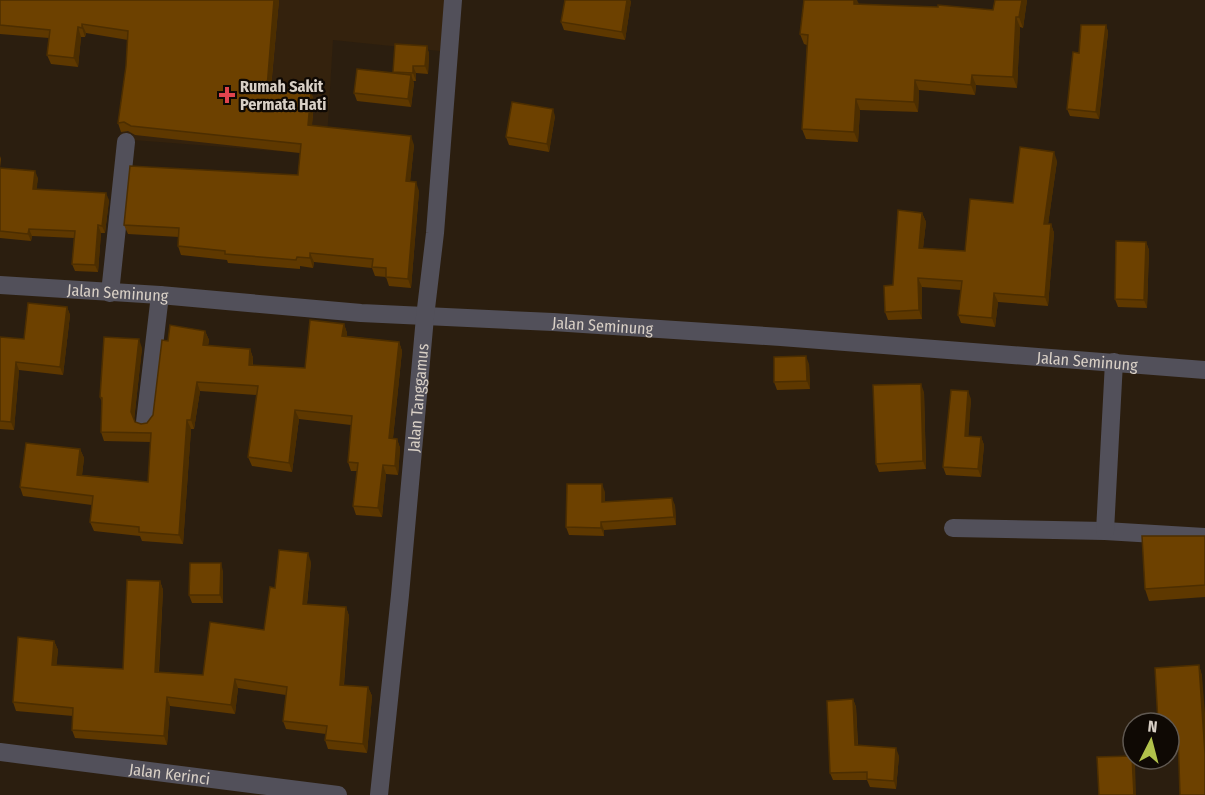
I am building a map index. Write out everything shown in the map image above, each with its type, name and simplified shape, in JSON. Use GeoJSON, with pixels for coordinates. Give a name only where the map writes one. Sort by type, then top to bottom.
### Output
{"type":"FeatureCollection","features":[{"type":"Feature","properties":{"kind":"street","name":"Jalan Tanggamus"},"geometry":{"type":"LineString","coordinates":[[379,795],[400,595],[424,317],[435,233],[453,0]]}},
{"type":"Feature","properties":{"kind":"street"},"geometry":{"type":"LineString","coordinates":[[110,293],[126,142]]}},
{"type":"Feature","properties":{"kind":"street","name":"Jalan Seminung"},"geometry":{"type":"LineString","coordinates":[[0,285],[160,295],[424,317],[553,322],[1205,370]]}},
{"type":"Feature","properties":{"kind":"street"},"geometry":{"type":"LineString","coordinates":[[145,422],[160,295]]}},
{"type":"Feature","properties":{"kind":"street"},"geometry":{"type":"LineString","coordinates":[[1105,531],[1114,362]]}},
{"type":"Feature","properties":{"kind":"street"},"geometry":{"type":"LineString","coordinates":[[953,528],[1105,531],[1205,537]]}},
{"type":"Feature","properties":{"kind":"street","name":"Jalan Kerinci"},"geometry":{"type":"LineString","coordinates":[[0,752],[299,792],[338,795]]}},
{"type":"Feature","properties":{"kind":"shaded area","name":"Rumah Sakit Permata Hati"},"geometry":{"type":"Polygon","coordinates":[[[134,0],[445,0],[440,51],[333,40],[326,155],[120,139],[134,0]]]}},
{"type":"Feature","properties":{"kind":"building"},"geometry":{"type":"Polygon","coordinates":[[[0,0],[274,0],[267,88],[311,92],[308,125],[411,136],[406,181],[416,182],[408,279],[386,277],[386,268],[372,267],[373,259],[310,253],[310,258],[297,257],[296,260],[225,254],[225,251],[178,246],[179,228],[124,225],[130,166],[298,175],[301,144],[118,123],[128,31],[82,24],[82,28],[78,27],[74,58],[47,55],[50,30],[0,25],[0,0]]]}},
{"type":"Feature","properties":{"kind":"building"},"geometry":{"type":"Polygon","coordinates":[[[565,0],[627,0],[622,32],[561,22],[565,0]]]}},
{"type":"Feature","properties":{"kind":"building"},"geometry":{"type":"Polygon","coordinates":[[[804,0],[854,0],[854,4],[938,7],[938,5],[993,10],[995,0],[1022,0],[1019,17],[1016,17],[1013,77],[972,75],[971,85],[915,80],[914,102],[856,99],[854,132],[802,129],[808,35],[800,34],[804,0]]]}},
{"type":"Feature","properties":{"kind":"building"},"geometry":{"type":"Polygon","coordinates":[[[1081,25],[1106,25],[1096,112],[1067,109],[1073,52],[1079,53],[1081,25]]]}},
{"type":"Feature","properties":{"kind":"building"},"geometry":{"type":"Polygon","coordinates":[[[395,44],[427,46],[425,66],[413,66],[413,73],[393,72],[395,44]]]}},
{"type":"Feature","properties":{"kind":"building"},"geometry":{"type":"Polygon","coordinates":[[[357,69],[411,75],[408,99],[354,93],[357,69]]]}},
{"type":"Feature","properties":{"kind":"building"},"geometry":{"type":"Polygon","coordinates":[[[512,102],[553,109],[547,144],[506,137],[512,102]]]}},
{"type":"Feature","properties":{"kind":"building"},"geometry":{"type":"Polygon","coordinates":[[[1020,147],[1054,152],[1044,224],[1051,224],[1045,297],[994,293],[992,318],[958,315],[962,281],[918,278],[919,310],[885,312],[884,286],[893,285],[898,210],[922,213],[919,248],[965,251],[970,199],[1013,203],[1020,147]]]}},
{"type":"Feature","properties":{"kind":"building"},"geometry":{"type":"Polygon","coordinates":[[[0,168],[35,171],[33,189],[106,193],[102,226],[98,225],[95,265],[72,264],[75,231],[29,229],[28,234],[0,231],[0,168]]]}},
{"type":"Feature","properties":{"kind":"building"},"geometry":{"type":"Polygon","coordinates":[[[1116,241],[1146,242],[1144,300],[1115,299],[1116,241]]]}},
{"type":"Feature","properties":{"kind":"building"},"geometry":{"type":"Polygon","coordinates":[[[28,303],[67,307],[60,367],[16,362],[11,422],[0,421],[0,337],[24,339],[28,303]]]}},
{"type":"Feature","properties":{"kind":"building"},"geometry":{"type":"Polygon","coordinates":[[[310,320],[344,324],[342,336],[399,342],[389,438],[397,439],[395,466],[383,465],[378,508],[353,506],[358,463],[348,462],[352,416],[295,410],[289,463],[248,457],[258,386],[197,382],[191,420],[187,420],[179,535],[139,532],[139,527],[90,522],[93,496],[20,487],[26,443],[80,449],[77,475],[148,482],[151,433],[101,432],[102,398],[100,397],[104,337],[139,339],[131,412],[135,422],[141,424],[147,423],[153,415],[162,340],[168,341],[170,325],[205,331],[203,345],[250,349],[249,365],[305,368],[310,320]]]}},
{"type":"Feature","properties":{"kind":"building"},"geometry":{"type":"Polygon","coordinates":[[[806,356],[807,381],[774,382],[774,357],[806,356]]]}},
{"type":"Feature","properties":{"kind":"building"},"geometry":{"type":"Polygon","coordinates":[[[921,384],[923,461],[876,464],[873,385],[921,384]]]}},
{"type":"Feature","properties":{"kind":"building"},"geometry":{"type":"Polygon","coordinates":[[[951,390],[968,391],[965,436],[981,437],[978,469],[943,467],[951,390]]]}},
{"type":"Feature","properties":{"kind":"building"},"geometry":{"type":"Polygon","coordinates":[[[567,484],[602,484],[602,502],[672,498],[674,517],[601,522],[601,528],[566,527],[567,484]]]}},
{"type":"Feature","properties":{"kind":"building"},"geometry":{"type":"Polygon","coordinates":[[[1142,536],[1205,536],[1205,585],[1145,589],[1142,536]]]}},
{"type":"Feature","properties":{"kind":"building"},"geometry":{"type":"Polygon","coordinates":[[[279,550],[308,553],[303,604],[346,607],[340,685],[368,687],[363,744],[325,740],[327,726],[283,721],[287,687],[235,679],[231,705],[167,697],[164,736],[72,730],[73,708],[13,702],[18,637],[54,641],[52,665],[123,669],[127,580],[160,581],[155,672],[203,675],[210,622],[264,630],[270,587],[275,588],[279,550]]]}},
{"type":"Feature","properties":{"kind":"building"},"geometry":{"type":"Polygon","coordinates":[[[190,563],[221,563],[220,595],[189,595],[190,563]]]}},
{"type":"Feature","properties":{"kind":"building"},"geometry":{"type":"Polygon","coordinates":[[[1199,665],[1205,754],[1205,795],[1180,795],[1181,711],[1157,711],[1155,668],[1199,665]]]}},
{"type":"Feature","properties":{"kind":"building"},"geometry":{"type":"Polygon","coordinates":[[[853,699],[855,745],[896,748],[894,781],[867,779],[867,772],[830,773],[827,701],[853,699]]]}},
{"type":"Feature","properties":{"kind":"building"},"geometry":{"type":"Polygon","coordinates":[[[1121,756],[1121,771],[1133,771],[1134,795],[1099,795],[1097,757],[1121,756]]]}},
{"type":"Feature","properties":{"kind":"place","name":"Rumah Sakit Permata Hati"},"geometry":{"type":"Point","coordinates":[227,95]}}]}
